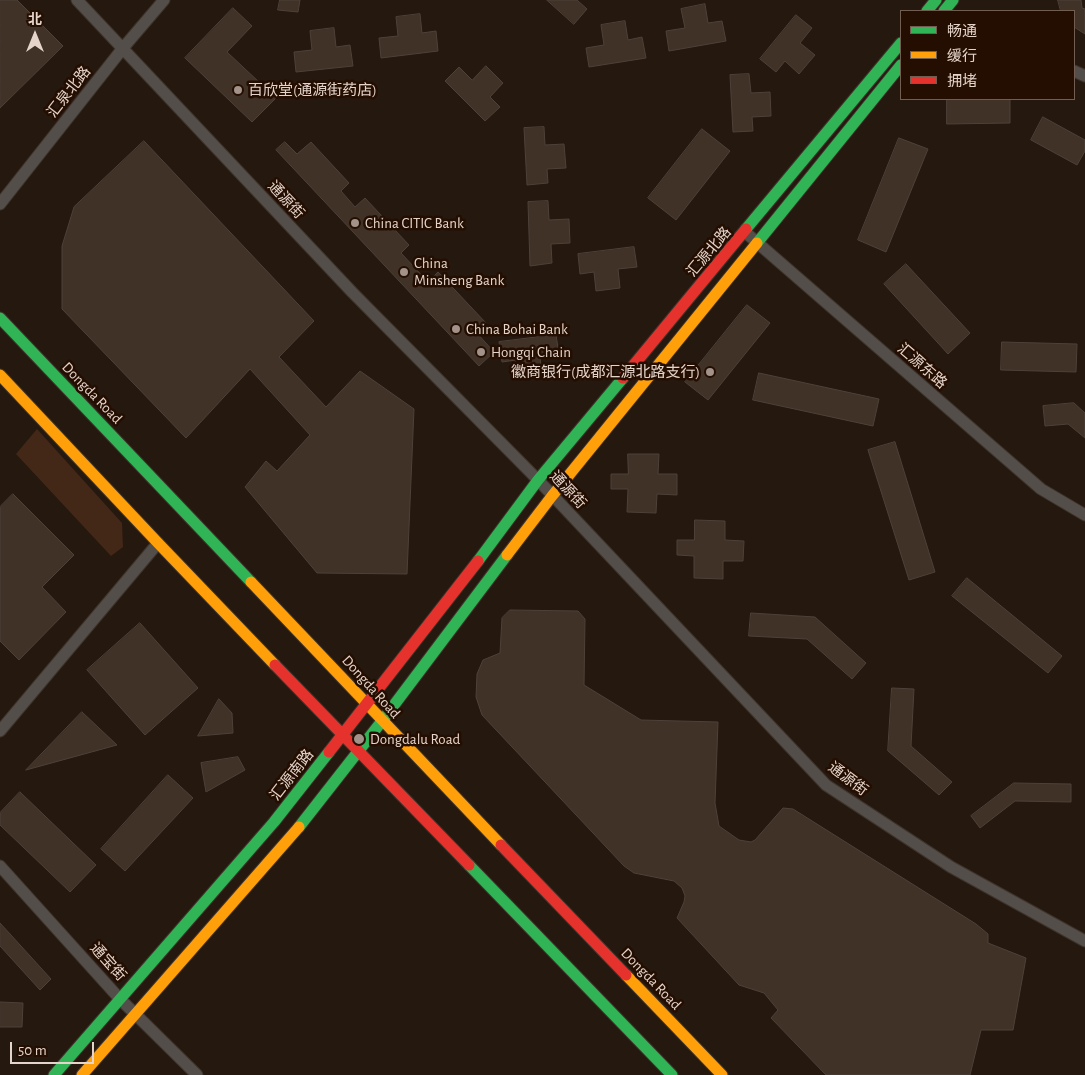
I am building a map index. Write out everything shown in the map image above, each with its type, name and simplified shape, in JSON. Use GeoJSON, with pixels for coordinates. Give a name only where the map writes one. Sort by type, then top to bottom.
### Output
{"type":"FeatureCollection","features":[{"type":"Feature","properties":{"kind":"street","name":"通源街"},"geometry":{"type":"LineString","coordinates":[[77,0],[352,292],[538,480],[826,785],[950,867],[1085,941]]}},
{"type":"Feature","properties":{"kind":"street","name":"汇泉北路"},"geometry":{"type":"LineString","coordinates":[[0,204],[123,48],[164,0]]}},
{"type":"Feature","properties":{"kind":"street"},"geometry":{"type":"LineString","coordinates":[[935,1],[950,8]]}},
{"type":"Feature","properties":{"kind":"street","name":"汇源北路"},"geometry":{"type":"LineString","coordinates":[[538,480],[900,43]]}},
{"type":"Feature","properties":{"kind":"street"},"geometry":{"type":"LineString","coordinates":[[82,1075],[291,837],[382,721],[552,496],[900,65]]}},
{"type":"Feature","properties":{"kind":"street","name":"汇源东路"},"geometry":{"type":"LineString","coordinates":[[745,232],[1041,489],[1085,515]]}},
{"type":"Feature","properties":{"kind":"street","name":"Dongda Road"},"geometry":{"type":"LineString","coordinates":[[0,318],[367,702],[382,721],[722,1075]]}},
{"type":"Feature","properties":{"kind":"street"},"geometry":{"type":"LineString","coordinates":[[0,375],[158,543],[672,1075]]}},
{"type":"Feature","properties":{"kind":"street","name":"汇源南路"},"geometry":{"type":"LineString","coordinates":[[54,1075],[274,822],[496,539],[538,480]]}},
{"type":"Feature","properties":{"kind":"street"},"geometry":{"type":"LineString","coordinates":[[0,731],[158,543]]}},
{"type":"Feature","properties":{"kind":"street","name":"通宝街"},"geometry":{"type":"LineString","coordinates":[[0,866],[119,998],[197,1075]]}},
{"type":"Feature","properties":{"kind":"shaded area"},"geometry":{"type":"Polygon","coordinates":[[[37,429],[122,523],[123,547],[111,556],[16,454],[37,429]]]}},
{"type":"Feature","properties":{"kind":"building"},"geometry":{"type":"Polygon","coordinates":[[[0,0],[17,0],[63,46],[0,108],[0,0]]]}},
{"type":"Feature","properties":{"kind":"building"},"geometry":{"type":"Polygon","coordinates":[[[280,0],[300,0],[298,12],[278,10],[280,0]]]}},
{"type":"Feature","properties":{"kind":"building"},"geometry":{"type":"Polygon","coordinates":[[[547,0],[577,0],[587,9],[574,24],[547,0]]]}},
{"type":"Feature","properties":{"kind":"building"},"geometry":{"type":"Polygon","coordinates":[[[1058,0],[1081,0],[1082,8],[1085,9],[1085,34],[1075,28],[1075,10],[1061,10],[1058,0]]]}},
{"type":"Feature","properties":{"kind":"building"},"geometry":{"type":"Polygon","coordinates":[[[705,4],[708,23],[722,21],[726,41],[669,51],[666,31],[685,28],[681,9],[705,4]]]}},
{"type":"Feature","properties":{"kind":"building"},"geometry":{"type":"Polygon","coordinates":[[[233,8],[252,26],[227,52],[276,98],[252,122],[185,58],[233,8]]]}},
{"type":"Feature","properties":{"kind":"building"},"geometry":{"type":"Polygon","coordinates":[[[420,14],[422,33],[436,31],[438,51],[381,58],[379,38],[398,36],[396,17],[420,14]]]}},
{"type":"Feature","properties":{"kind":"building"},"geometry":{"type":"Polygon","coordinates":[[[796,15],[812,28],[800,43],[815,55],[799,74],[785,61],[776,72],[760,59],[796,15]]]}},
{"type":"Feature","properties":{"kind":"building"},"geometry":{"type":"Polygon","coordinates":[[[625,21],[628,40],[642,37],[646,58],[589,67],[586,48],[604,45],[601,25],[625,21]]]}},
{"type":"Feature","properties":{"kind":"building"},"geometry":{"type":"Polygon","coordinates":[[[334,28],[336,47],[350,45],[353,66],[296,72],[294,52],[312,50],[310,31],[334,28]]]}},
{"type":"Feature","properties":{"kind":"building"},"geometry":{"type":"Polygon","coordinates":[[[486,66],[503,83],[490,97],[500,107],[485,121],[445,81],[459,67],[472,80],[486,66]]]}},
{"type":"Feature","properties":{"kind":"building"},"geometry":{"type":"Polygon","coordinates":[[[749,74],[751,93],[770,92],[771,116],[752,117],[753,131],[733,132],[730,75],[749,74]]]}},
{"type":"Feature","properties":{"kind":"building"},"geometry":{"type":"Polygon","coordinates":[[[947,100],[1010,100],[1010,123],[947,124],[947,100]]]}},
{"type":"Feature","properties":{"kind":"building"},"geometry":{"type":"Polygon","coordinates":[[[1043,117],[1085,140],[1085,151],[1077,165],[1031,140],[1043,117]]]}},
{"type":"Feature","properties":{"kind":"building"},"geometry":{"type":"Polygon","coordinates":[[[544,127],[545,145],[564,144],[566,168],[547,169],[548,183],[527,185],[524,128],[544,127]]]}},
{"type":"Feature","properties":{"kind":"building"},"geometry":{"type":"Polygon","coordinates":[[[702,129],[730,151],[676,220],[648,198],[702,129]]]}},
{"type":"Feature","properties":{"kind":"building"},"geometry":{"type":"Polygon","coordinates":[[[899,138],[928,149],[886,252],[858,240],[899,138]]]}},
{"type":"Feature","properties":{"kind":"building"},"geometry":{"type":"Polygon","coordinates":[[[144,141],[314,321],[279,357],[326,407],[360,371],[414,409],[407,574],[317,573],[245,487],[266,461],[277,471],[310,435],[250,369],[186,438],[62,309],[62,246],[74,207],[144,141]]]}},
{"type":"Feature","properties":{"kind":"building"},"geometry":{"type":"Polygon","coordinates":[[[285,142],[297,154],[311,142],[349,183],[341,191],[355,207],[365,198],[409,245],[401,253],[428,282],[438,272],[486,323],[476,332],[494,352],[479,366],[276,150],[285,142]]]}},
{"type":"Feature","properties":{"kind":"building"},"geometry":{"type":"Polygon","coordinates":[[[548,201],[549,220],[569,219],[570,243],[551,244],[552,263],[530,266],[528,202],[548,201]]]}},
{"type":"Feature","properties":{"kind":"building"},"geometry":{"type":"Polygon","coordinates":[[[634,247],[637,267],[618,269],[620,288],[596,291],[594,272],[580,274],[578,254],[634,247]]]}},
{"type":"Feature","properties":{"kind":"building"},"geometry":{"type":"Polygon","coordinates":[[[906,264],[970,333],[948,354],[884,284],[906,264]]]}},
{"type":"Feature","properties":{"kind":"building"},"geometry":{"type":"Polygon","coordinates":[[[747,305],[770,323],[708,400],[685,382],[747,305]]]}},
{"type":"Feature","properties":{"kind":"building"},"geometry":{"type":"Polygon","coordinates":[[[556,335],[559,354],[540,357],[542,376],[518,379],[516,360],[502,362],[499,342],[556,335]]]}},
{"type":"Feature","properties":{"kind":"building"},"geometry":{"type":"Polygon","coordinates":[[[1002,342],[1077,344],[1076,372],[1001,370],[1002,342]]]}},
{"type":"Feature","properties":{"kind":"building"},"geometry":{"type":"Polygon","coordinates":[[[759,373],[879,399],[873,426],[753,400],[759,373]]]}},
{"type":"Feature","properties":{"kind":"building"},"geometry":{"type":"Polygon","coordinates":[[[1074,403],[1085,413],[1085,438],[1068,424],[1045,426],[1043,406],[1074,403]]]}},
{"type":"Feature","properties":{"kind":"building"},"geometry":{"type":"Polygon","coordinates":[[[895,442],[935,572],[909,580],[868,450],[895,442]]]}},
{"type":"Feature","properties":{"kind":"building"},"geometry":{"type":"Polygon","coordinates":[[[628,454],[659,454],[658,474],[677,474],[677,495],[657,494],[656,513],[627,512],[628,489],[611,489],[611,474],[628,474],[628,454]]]}},
{"type":"Feature","properties":{"kind":"building"},"geometry":{"type":"Polygon","coordinates":[[[13,494],[74,555],[42,587],[66,612],[19,660],[0,641],[0,507],[13,494]]]}},
{"type":"Feature","properties":{"kind":"building"},"geometry":{"type":"Polygon","coordinates":[[[695,520],[725,521],[725,540],[744,541],[743,561],[723,561],[723,579],[694,578],[694,556],[677,555],[677,540],[694,540],[695,520]]]}},
{"type":"Feature","properties":{"kind":"building"},"geometry":{"type":"Polygon","coordinates":[[[967,578],[1062,656],[1048,673],[952,596],[967,578]]]}},
{"type":"Feature","properties":{"kind":"building"},"geometry":{"type":"Polygon","coordinates":[[[510,610],[578,611],[585,619],[584,685],[641,720],[718,722],[715,803],[719,826],[739,840],[751,842],[755,840],[783,808],[793,809],[976,924],[988,934],[988,943],[1026,958],[1013,1030],[981,1030],[970,1075],[826,1075],[771,1018],[778,1010],[764,993],[739,985],[677,918],[685,896],[682,888],[674,881],[634,873],[624,866],[482,715],[476,697],[477,674],[483,660],[500,653],[502,618],[510,610]]]}},
{"type":"Feature","properties":{"kind":"building"},"geometry":{"type":"Polygon","coordinates":[[[751,613],[815,617],[866,663],[852,679],[807,639],[749,636],[751,613]]]}},
{"type":"Feature","properties":{"kind":"building"},"geometry":{"type":"Polygon","coordinates":[[[140,623],[198,688],[145,735],[87,670],[140,623]]]}},
{"type":"Feature","properties":{"kind":"building"},"geometry":{"type":"Polygon","coordinates":[[[892,688],[914,689],[911,746],[952,782],[939,795],[888,751],[892,688]]]}},
{"type":"Feature","properties":{"kind":"building"},"geometry":{"type":"Polygon","coordinates":[[[219,699],[232,713],[233,733],[198,736],[219,699]]]}},
{"type":"Feature","properties":{"kind":"building"},"geometry":{"type":"Polygon","coordinates":[[[82,712],[117,745],[26,770],[82,712]]]}},
{"type":"Feature","properties":{"kind":"building"},"geometry":{"type":"Polygon","coordinates":[[[238,757],[245,770],[206,792],[201,763],[238,757]]]}},
{"type":"Feature","properties":{"kind":"building"},"geometry":{"type":"Polygon","coordinates":[[[168,775],[193,798],[125,871],[101,849],[168,775]]]}},
{"type":"Feature","properties":{"kind":"building"},"geometry":{"type":"Polygon","coordinates":[[[1014,783],[1071,784],[1071,802],[1015,801],[980,828],[971,816],[1014,783]]]}},
{"type":"Feature","properties":{"kind":"building"},"geometry":{"type":"Polygon","coordinates":[[[20,792],[96,865],[70,892],[0,825],[0,813],[20,792]]]}},
{"type":"Feature","properties":{"kind":"building"},"geometry":{"type":"Polygon","coordinates":[[[0,923],[51,979],[40,990],[0,946],[0,923]]]}},
{"type":"Feature","properties":{"kind":"building"},"geometry":{"type":"Polygon","coordinates":[[[0,1002],[23,1003],[22,1027],[0,1027],[0,1002]]]}},
{"type":"Feature","properties":{"kind":"traffic: fast"},"geometry":{"type":"LineString","coordinates":[[928,10],[936,0]]}},
{"type":"Feature","properties":{"kind":"traffic: fast"},"geometry":{"type":"LineString","coordinates":[[945,10],[953,0]]}},
{"type":"Feature","properties":{"kind":"traffic: fast"},"geometry":{"type":"LineString","coordinates":[[746,229],[900,44]]}},
{"type":"Feature","properties":{"kind":"traffic: fast"},"geometry":{"type":"LineString","coordinates":[[757,243],[900,66]]}},
{"type":"Feature","properties":{"kind":"traffic: fast"},"geometry":{"type":"LineString","coordinates":[[0,318],[251,582]]}},
{"type":"Feature","properties":{"kind":"traffic: fast"},"geometry":{"type":"LineString","coordinates":[[478,561],[538,480],[623,378]]}},
{"type":"Feature","properties":{"kind":"traffic: fast"},"geometry":{"type":"LineString","coordinates":[[299,827],[382,721],[507,555]]}},
{"type":"Feature","properties":{"kind":"traffic: fast"},"geometry":{"type":"LineString","coordinates":[[54,1075],[274,822],[329,752]]}},
{"type":"Feature","properties":{"kind":"traffic: fast"},"geometry":{"type":"LineString","coordinates":[[469,865],[672,1075]]}},
{"type":"Feature","properties":{"kind":"traffic: slow"},"geometry":{"type":"LineString","coordinates":[[507,555],[552,496],[757,243]]}},
{"type":"Feature","properties":{"kind":"traffic: slow"},"geometry":{"type":"LineString","coordinates":[[0,375],[275,665]]}},
{"type":"Feature","properties":{"kind":"traffic: slow"},"geometry":{"type":"LineString","coordinates":[[251,582],[501,845]]}},
{"type":"Feature","properties":{"kind":"traffic: slow"},"geometry":{"type":"LineString","coordinates":[[82,1075],[299,827]]}},
{"type":"Feature","properties":{"kind":"traffic: slow"},"geometry":{"type":"LineString","coordinates":[[626,975],[722,1075]]}},
{"type":"Feature","properties":{"kind":"traffic: jam"},"geometry":{"type":"LineString","coordinates":[[623,378],[746,229]]}},
{"type":"Feature","properties":{"kind":"traffic: jam"},"geometry":{"type":"LineString","coordinates":[[329,752],[478,561]]}},
{"type":"Feature","properties":{"kind":"traffic: jam"},"geometry":{"type":"LineString","coordinates":[[275,665],[469,865]]}},
{"type":"Feature","properties":{"kind":"traffic: jam"},"geometry":{"type":"LineString","coordinates":[[501,845],[626,975]]}},
{"type":"Feature","properties":{"kind":"place","name":"百欣堂(通源街药店)"},"geometry":{"type":"Point","coordinates":[238,90]}},
{"type":"Feature","properties":{"kind":"place","name":"China CITIC Bank"},"geometry":{"type":"Point","coordinates":[355,223]}},
{"type":"Feature","properties":{"kind":"place","name":"China Minsheng Bank"},"geometry":{"type":"Point","coordinates":[404,272]}},
{"type":"Feature","properties":{"kind":"place","name":"China Bohai Bank"},"geometry":{"type":"Point","coordinates":[456,329]}},
{"type":"Feature","properties":{"kind":"place","name":"Hongqi Chain"},"geometry":{"type":"Point","coordinates":[481,352]}},
{"type":"Feature","properties":{"kind":"place","name":"徽商银行(成都汇源北路支行)"},"geometry":{"type":"Point","coordinates":[710,372]}},
{"type":"Feature","properties":{"kind":"place","name":"Dongdalu Road"},"geometry":{"type":"Point","coordinates":[359,739]}}]}
